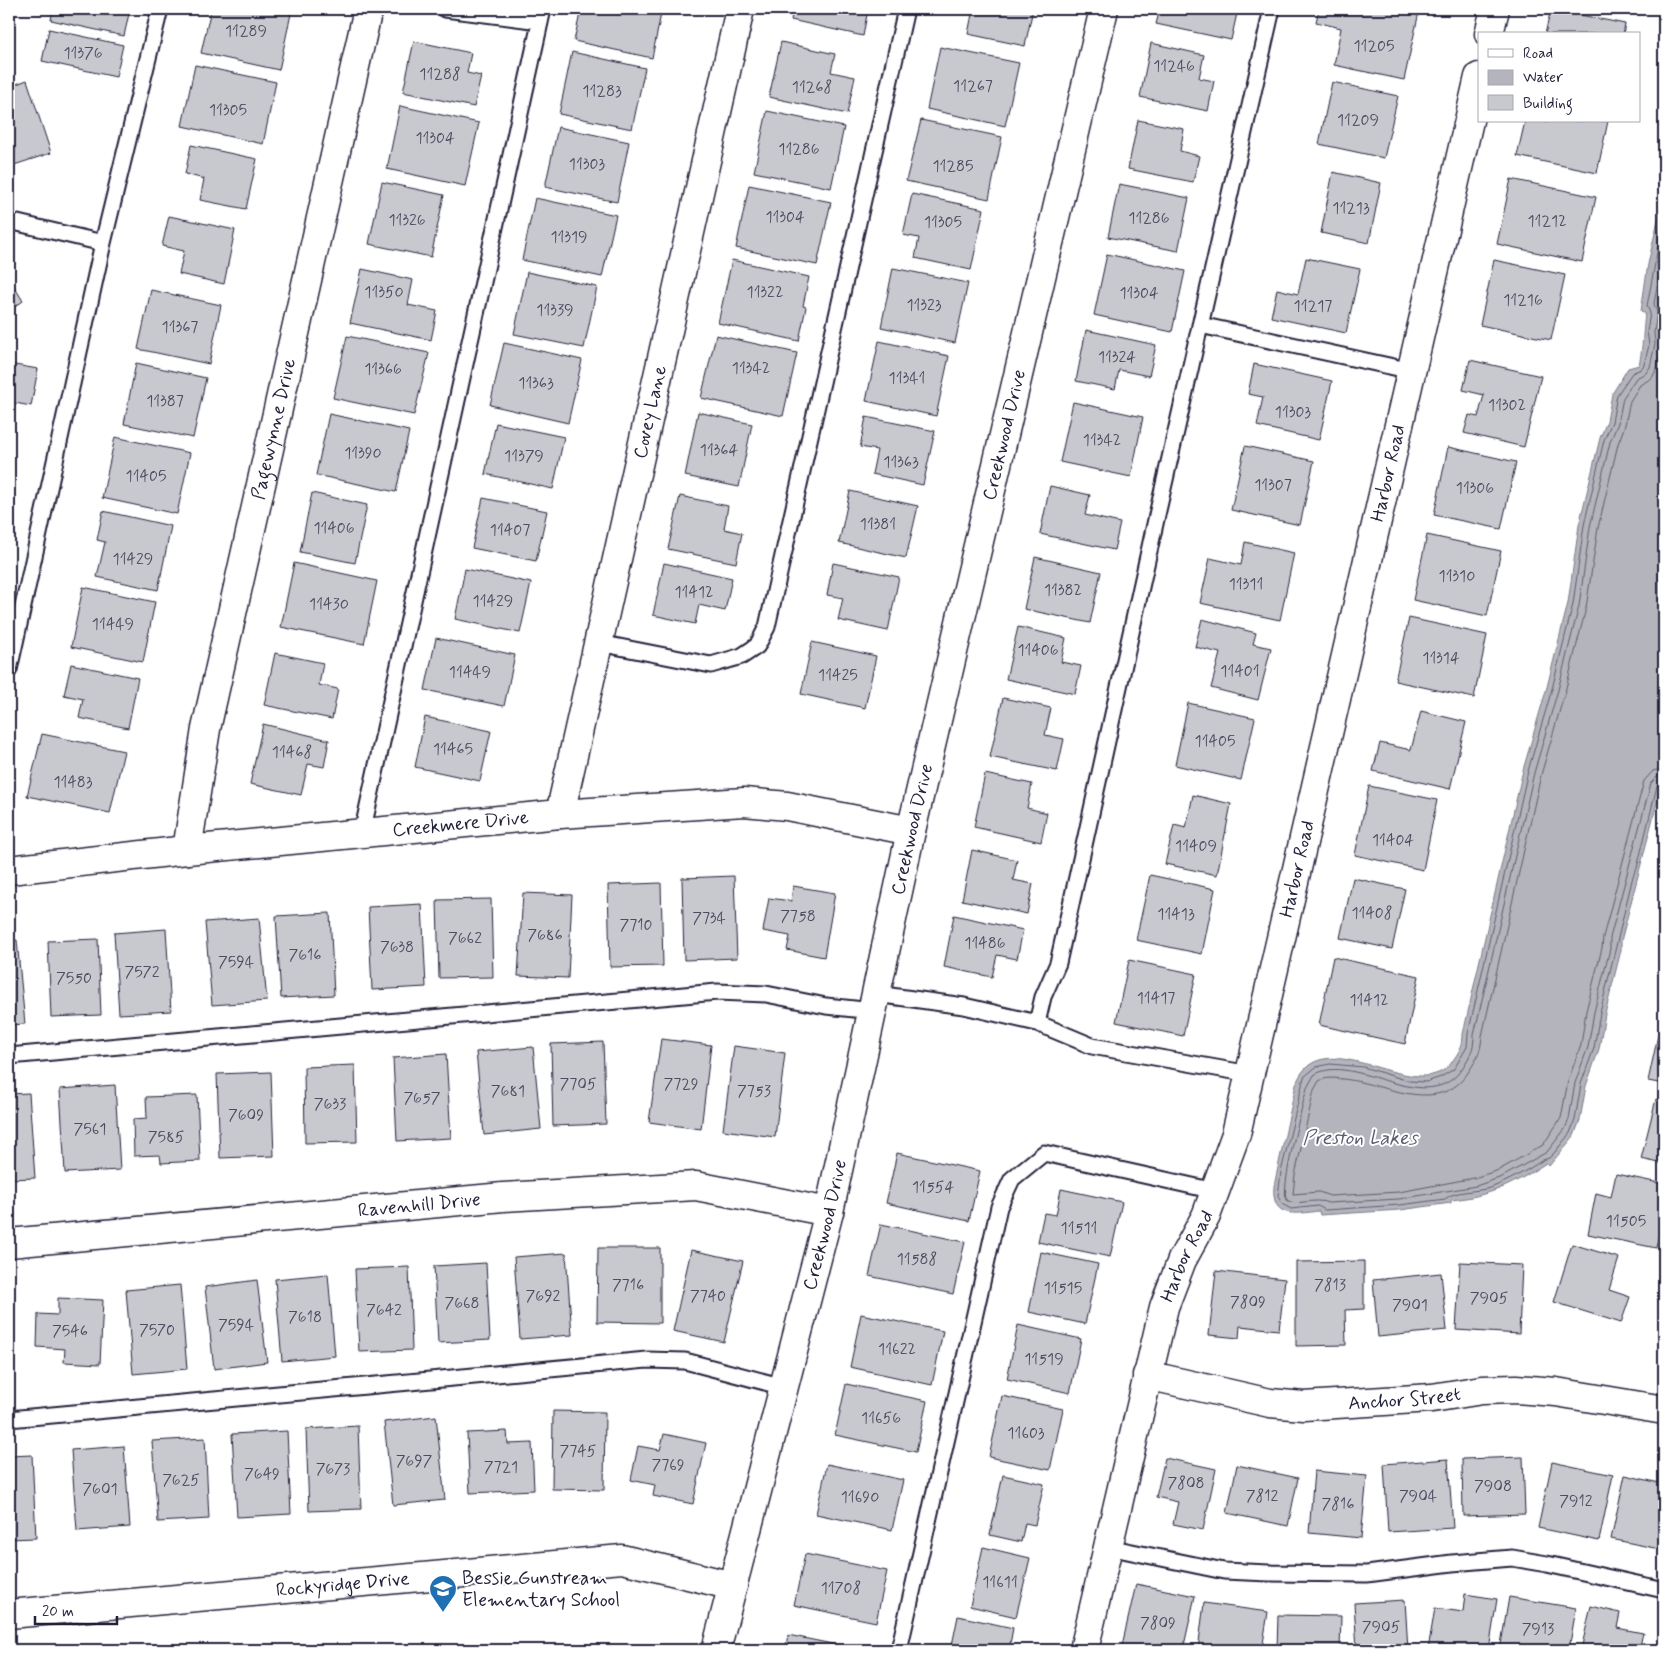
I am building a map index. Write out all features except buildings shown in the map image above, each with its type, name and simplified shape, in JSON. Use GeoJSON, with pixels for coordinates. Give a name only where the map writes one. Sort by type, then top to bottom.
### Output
{"type":"FeatureCollection","features":[{"type":"Feature","properties":{"kind":"street","name":"Pagewynne Drive"},"geometry":{"type":"LineString","coordinates":[[187,850],[206,729],[368,9]]}},
{"type":"Feature","properties":{"kind":"street","name":"Covey Lane"},"geometry":{"type":"LineString","coordinates":[[560,814],[740,9]]}},
{"type":"Feature","properties":{"kind":"street","name":"Creekwood Drive"},"geometry":{"type":"LineString","coordinates":[[716,1650],[829,1212],[911,831],[1104,9]]}},
{"type":"Feature","properties":{"kind":"street"},"geometry":{"type":"LineString","coordinates":[[1489,32],[1495,9]]}},
{"type":"Feature","properties":{"kind":"street","name":"Harbor Road"},"geometry":{"type":"LineString","coordinates":[[1084,1650],[1164,1307],[1182,1260],[1206,1216],[1236,1134],[1478,81]]}},
{"type":"Feature","properties":{"kind":"street","name":"Creekmere Drive"},"geometry":{"type":"LineString","coordinates":[[9,870],[187,850],[560,814],[744,802],[787,806],[911,831]]}},
{"type":"Feature","properties":{"kind":"street","name":"Ravenhill Drive"},"geometry":{"type":"LineString","coordinates":[[9,1243],[503,1197],[696,1186],[829,1212]]}},
{"type":"Feature","properties":{"kind":"street","name":"Anchor Street"},"geometry":{"type":"LineString","coordinates":[[1148,1375],[1250,1399],[1304,1406],[1432,1398],[1482,1390],[1516,1389],[1556,1392],[1664,1410]]}},
{"type":"Feature","properties":{"kind":"street","name":"Rockyridge Drive"},"geometry":{"type":"LineString","coordinates":[[9,1614],[622,1559],[733,1586]]}},
{"type":"Feature","properties":{"kind":"lane"},"geometry":{"type":"LineString","coordinates":[[9,670],[103,243],[160,9]]}},
{"type":"Feature","properties":{"kind":"lane"},"geometry":{"type":"LineString","coordinates":[[362,833],[541,15],[444,9]]}},
{"type":"Feature","properties":{"kind":"lane"},"geometry":{"type":"LineString","coordinates":[[599,642],[711,665],[742,656],[757,646],[767,627],[906,9]]}},
{"type":"Feature","properties":{"kind":"lane"},"geometry":{"type":"LineString","coordinates":[[1037,1023],[1044,997],[1058,963],[1272,9]]}},
{"type":"Feature","properties":{"kind":"lane"},"geometry":{"type":"LineString","coordinates":[[9,221],[103,243]]}},
{"type":"Feature","properties":{"kind":"lane"},"geometry":{"type":"LineString","coordinates":[[1200,324],[1412,371]]}},
{"type":"Feature","properties":{"kind":"lane"},"geometry":{"type":"LineString","coordinates":[[9,1056],[717,992],[766,994],[826,1006],[875,1002],[964,1006],[1037,1023],[1092,1046],[1250,1074]]}},
{"type":"Feature","properties":{"kind":"lane"},"geometry":{"type":"LineString","coordinates":[[900,1650],[999,1207],[1012,1179],[1044,1152],[1215,1191]]}},
{"type":"Feature","properties":{"kind":"lane"},"geometry":{"type":"LineString","coordinates":[[9,1419],[647,1360],[685,1361],[784,1387]]}},
{"type":"Feature","properties":{"kind":"lane"},"geometry":{"type":"LineString","coordinates":[[1108,1547],[1224,1571],[1269,1573],[1367,1574],[1452,1563],[1512,1558],[1664,1590]]}},
{"type":"Feature","properties":{"kind":"water","name":"Preston Lakes"},"geometry":{"type":"Polygon","coordinates":[[[1662,202],[1664,202],[1664,776],[1621,941],[1621,950],[1605,1014],[1599,1049],[1586,1086],[1580,1120],[1574,1136],[1549,1166],[1546,1163],[1523,1178],[1478,1196],[1451,1200],[1451,1203],[1400,1210],[1320,1215],[1319,1211],[1286,1212],[1276,1204],[1274,1186],[1296,1084],[1309,1065],[1327,1059],[1349,1060],[1419,1076],[1439,1073],[1454,1059],[1461,1047],[1523,770],[1547,687],[1568,603],[1579,525],[1600,438],[1607,421],[1612,394],[1628,368],[1639,365],[1645,313],[1641,311],[1648,264],[1662,202]]]}},
{"type":"Feature","properties":{"kind":"place","name":"Bessie Gunstream Elementary School"},"geometry":{"type":"Point","coordinates":[443,1613]}}]}
